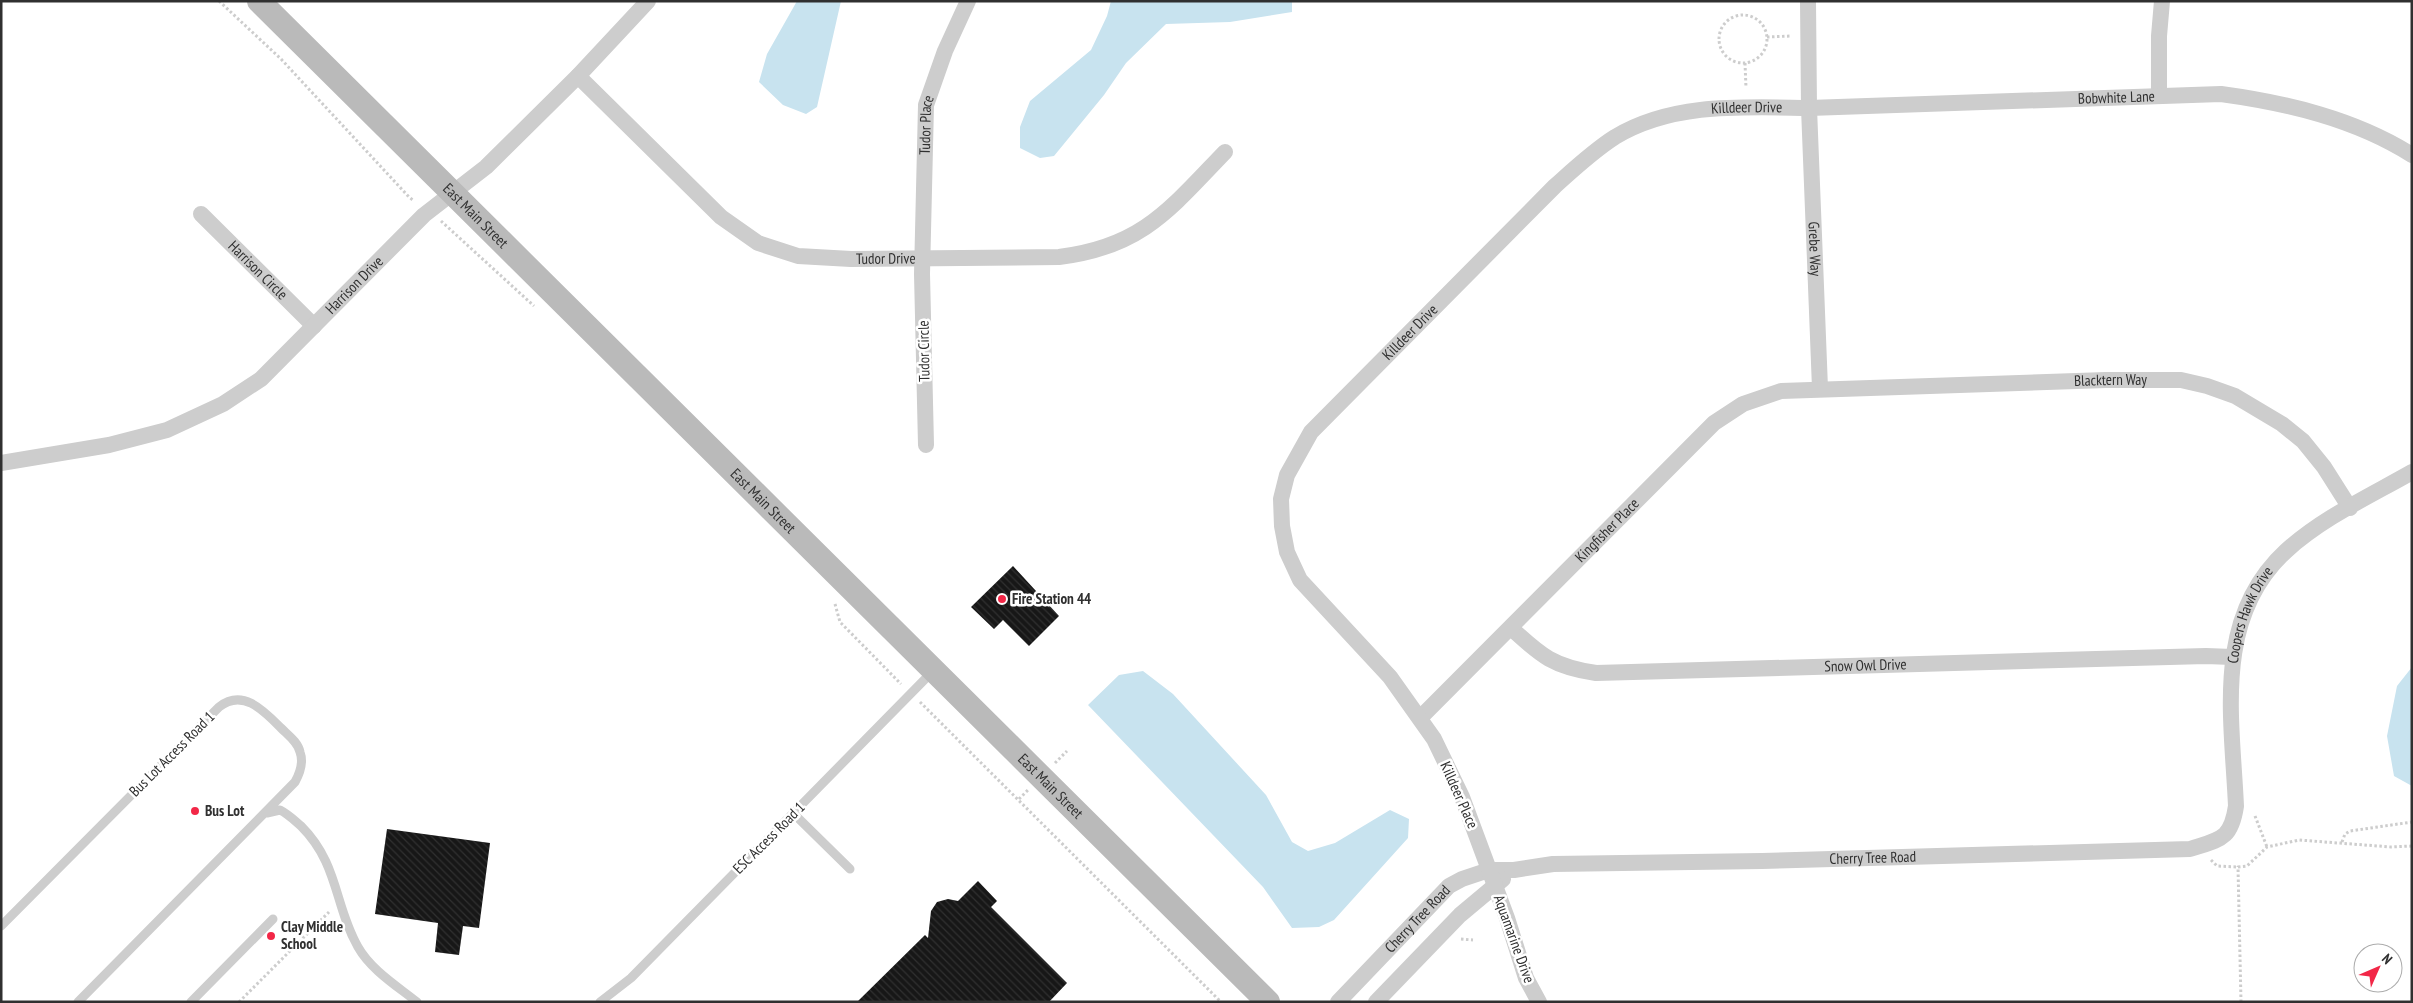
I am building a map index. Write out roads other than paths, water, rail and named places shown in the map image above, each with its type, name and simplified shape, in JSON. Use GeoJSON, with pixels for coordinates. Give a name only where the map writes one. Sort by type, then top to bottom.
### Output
{"type":"FeatureCollection","features":[{"type":"Feature","properties":{"kind":"main road","name":"East Main Street"},"geometry":{"type":"LineString","coordinates":[[259,1],[1268,1002]]}},
{"type":"Feature","properties":{"kind":"street","name":"Harrison Drive"},"geometry":{"type":"LineString","coordinates":[[1,463],[110,445],[167,430],[222,404],[261,379],[424,214],[486,167],[578,76],[648,1]]}},
{"type":"Feature","properties":{"kind":"street","name":"Tudor Place"},"geometry":{"type":"LineString","coordinates":[[923,257],[926,105],[945,51],[968,1]]}},
{"type":"Feature","properties":{"kind":"street","name":"Grebe Way"},"geometry":{"type":"LineString","coordinates":[[1808,1],[1809,108],[1820,388]]}},
{"type":"Feature","properties":{"kind":"street"},"geometry":{"type":"LineString","coordinates":[[2159,95],[2159,36],[2162,1]]}},
{"type":"Feature","properties":{"kind":"street","name":"Tudor Drive"},"geometry":{"type":"LineString","coordinates":[[578,76],[721,217],[758,243],[798,256],[851,259],[1059,257],[1105,248],[1135,234],[1171,208],[1225,152]]}},
{"type":"Feature","properties":{"kind":"street","name":"Bobwhite Lane"},"geometry":{"type":"LineString","coordinates":[[1809,108],[2221,94],[2263,100],[2302,109],[2351,125],[2412,155]]}},
{"type":"Feature","properties":{"kind":"street","name":"Killdeer Drive"},"geometry":{"type":"LineString","coordinates":[[1420,718],[1390,677],[1300,580],[1287,552],[1282,526],[1281,499],[1287,475],[1296,455],[1311,432],[1556,186],[1590,155],[1614,138],[1645,122],[1679,113],[1742,106],[1809,108]]}},
{"type":"Feature","properties":{"kind":"street","name":"Harrison Circle"},"geometry":{"type":"LineString","coordinates":[[201,214],[314,326]]}},
{"type":"Feature","properties":{"kind":"street","name":"Tudor Circle"},"geometry":{"type":"LineString","coordinates":[[923,257],[926,445]]}},
{"type":"Feature","properties":{"kind":"street","name":"Blacktern Way"},"geometry":{"type":"LineString","coordinates":[[1820,388],[2181,380],[2207,386],[2235,396],[2261,410],[2303,441],[2324,467],[2350,508]]}},
{"type":"Feature","properties":{"kind":"street","name":"Kingfisher Place"},"geometry":{"type":"LineString","coordinates":[[1420,718],[1714,423],[1744,404],[1781,391],[1820,388]]}},
{"type":"Feature","properties":{"kind":"street","name":"Coopers Hawk Drive"},"geometry":{"type":"LineString","coordinates":[[2228,834],[2234,821],[2236,806],[2231,685],[2232,657],[2241,618],[2253,592],[2286,551],[2328,520],[2412,472]]}},
{"type":"Feature","properties":{"kind":"street","name":"Snow Owl Drive"},"geometry":{"type":"LineString","coordinates":[[1511,628],[1538,654],[1577,670],[1596,673],[2232,657]]}},
{"type":"Feature","properties":{"kind":"street","name":"Killdeer Place"},"geometry":{"type":"LineString","coordinates":[[1420,718],[1434,739],[1462,797],[1492,877]]}},
{"type":"Feature","properties":{"kind":"street","name":"Cherry Tree Road"},"geometry":{"type":"LineString","coordinates":[[1338,1002],[1449,886],[1462,879],[1492,877],[1514,870],[1553,864],[1762,861],[2190,848],[2217,841],[2228,834]]}},
{"type":"Feature","properties":{"kind":"street","name":"Cherry Tree Road"},"geometry":{"type":"LineString","coordinates":[[1376,1002],[1460,915],[1492,877]]}},
{"type":"Feature","properties":{"kind":"street","name":"Aquamarine Drive"},"geometry":{"type":"LineString","coordinates":[[1492,877],[1508,918],[1526,978],[1539,1002]]}},
{"type":"Feature","properties":{"kind":"lane","name":"ESC Access Road 1"},"geometry":{"type":"LineString","coordinates":[[600,1002],[631,978],[933,670]]}},
{"type":"Feature","properties":{"kind":"lane","name":"Bus Lot Access Road 1"},"geometry":{"type":"LineString","coordinates":[[1,926],[225,702],[238,700],[259,707],[298,746],[301,754],[300,773],[288,790],[78,1002]]}},
{"type":"Feature","properties":{"kind":"lane"},"geometry":{"type":"LineString","coordinates":[[288,790],[284,806],[287,813],[311,837],[329,865],[358,949],[385,977],[417,1002]]}},
{"type":"Feature","properties":{"kind":"lane"},"geometry":{"type":"LineString","coordinates":[[263,815],[274,810],[287,813]]}},
{"type":"Feature","properties":{"kind":"lane"},"geometry":{"type":"LineString","coordinates":[[794,813],[850,869]]}},
{"type":"Feature","properties":{"kind":"lane"},"geometry":{"type":"LineString","coordinates":[[192,1002],[273,919]]}},
{"type":"Feature","properties":{"kind":"water"},"geometry":{"type":"Polygon","coordinates":[[[797,1],[841,1],[817,107],[806,114],[783,105],[759,82],[767,54],[797,1]]]}},
{"type":"Feature","properties":{"kind":"water"},"geometry":{"type":"Polygon","coordinates":[[[1111,1],[1292,1],[1292,12],[1230,22],[1166,24],[1126,63],[1104,95],[1054,156],[1040,158],[1020,148],[1020,127],[1030,101],[1091,50],[1107,16],[1111,1]]]}},
{"type":"Feature","properties":{"kind":"water"},"geometry":{"type":"Polygon","coordinates":[[[2412,667],[2412,786],[2394,776],[2387,736],[2397,686],[2412,667]]]}},
{"type":"Feature","properties":{"kind":"water"},"geometry":{"type":"Polygon","coordinates":[[[1143,671],[1173,694],[1266,795],[1292,842],[1308,851],[1335,843],[1390,810],[1409,819],[1408,838],[1334,920],[1319,927],[1292,928],[1263,887],[1088,705],[1119,675],[1143,671]]]}},
{"type":"Feature","properties":{"kind":"place","name":"Fire Station 44"},"geometry":{"type":"Point","coordinates":[1002,599]}},
{"type":"Feature","properties":{"kind":"place","name":"Bus Lot"},"geometry":{"type":"Point","coordinates":[195,811]}},
{"type":"Feature","properties":{"kind":"place","name":"Clay Middle School"},"geometry":{"type":"Point","coordinates":[271,936]}}]}
